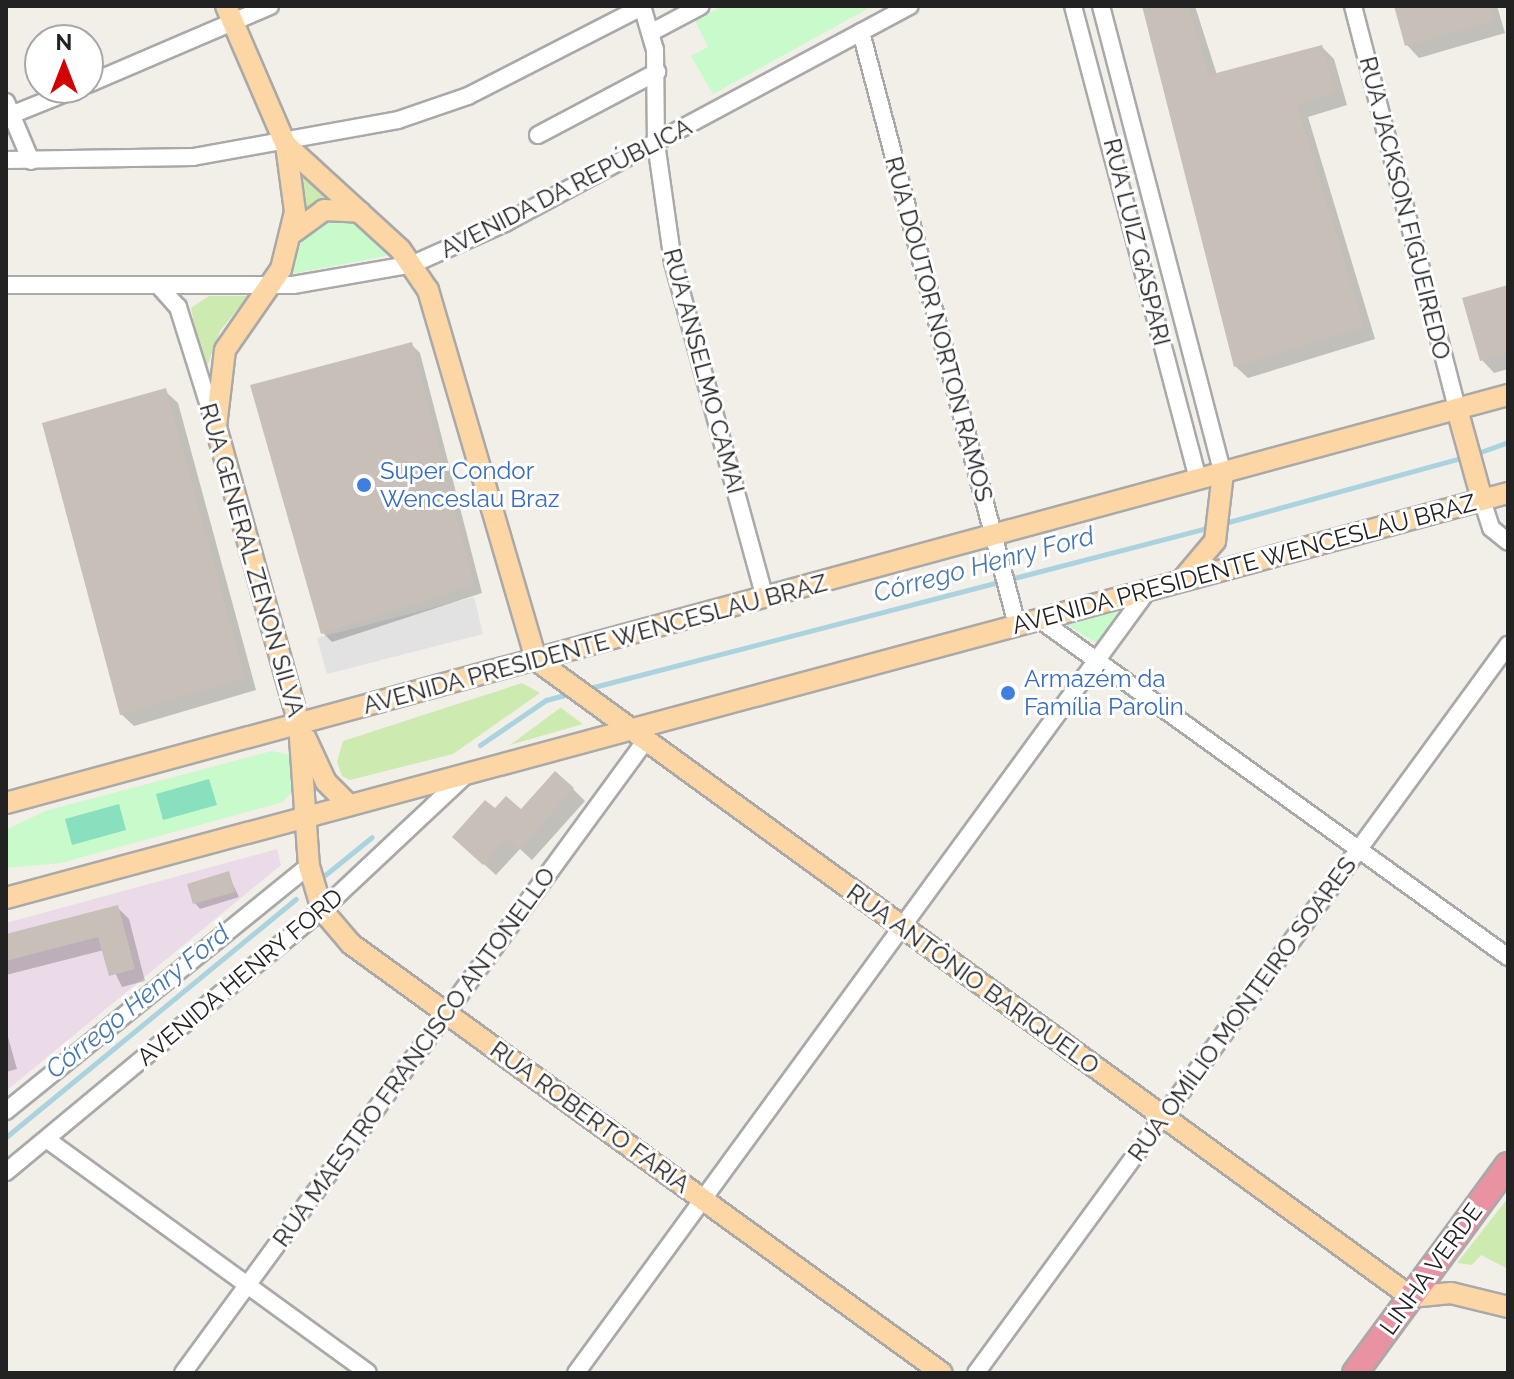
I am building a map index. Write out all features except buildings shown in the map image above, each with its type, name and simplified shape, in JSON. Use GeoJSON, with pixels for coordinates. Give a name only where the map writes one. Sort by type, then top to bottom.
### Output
{"type":"FeatureCollection","features":[{"type":"Feature","properties":{"kind":"highway","name":"LINHA VERDE"},"geometry":{"type":"LineString","coordinates":[[1355,1373],[1508,1165]]}},
{"type":"Feature","properties":{"kind":"main road"},"geometry":{"type":"LineString","coordinates":[[216,427],[225,350],[271,285],[294,232],[286,145],[230,16]]}},
{"type":"Feature","properties":{"kind":"main road"},"geometry":{"type":"LineString","coordinates":[[286,145],[413,264],[448,341],[536,660]]}},
{"type":"Feature","properties":{"kind":"main road"},"geometry":{"type":"LineString","coordinates":[[294,232],[324,210],[360,212]]}},
{"type":"Feature","properties":{"kind":"main road","name":"AVENIDA PRESIDENTE WENCESLAU BRAZ"},"geometry":{"type":"LineString","coordinates":[[6,803],[765,598],[995,543],[1198,479],[1224,478],[1459,417],[1508,395]]}},
{"type":"Feature","properties":{"kind":"main road"},"geometry":{"type":"LineString","coordinates":[[1459,417],[1479,492]]}},
{"type":"Feature","properties":{"kind":"main road","name":"RUA GENERAL ZENON SILVA"},"geometry":{"type":"LineString","coordinates":[[216,427],[299,724],[305,817]]}},
{"type":"Feature","properties":{"kind":"main road"},"geometry":{"type":"LineString","coordinates":[[1180,581],[1198,566],[1215,541],[1224,478]]}},
{"type":"Feature","properties":{"kind":"main road","name":"AVENIDA PRESIDENTE WENCESLAU BRAZ"},"geometry":{"type":"LineString","coordinates":[[6,898],[467,774],[638,735],[1180,581],[1479,492],[1508,493]]}},
{"type":"Feature","properties":{"kind":"main road","name":"RUA ANTÔNIO BARIQUELO"},"geometry":{"type":"LineString","coordinates":[[536,660],[1411,1297]]}},
{"type":"Feature","properties":{"kind":"main road"},"geometry":{"type":"LineString","coordinates":[[299,724],[326,782],[349,805]]}},
{"type":"Feature","properties":{"kind":"main road","name":"RUA ROBERTO FARIA"},"geometry":{"type":"LineString","coordinates":[[305,817],[309,866],[322,910],[340,935],[942,1373]]}},
{"type":"Feature","properties":{"kind":"main road"},"geometry":{"type":"LineString","coordinates":[[1411,1297],[1451,1293],[1508,1307]]}},
{"type":"Feature","properties":{"kind":"street"},"geometry":{"type":"LineString","coordinates":[[104,76],[230,16],[270,6]]}},
{"type":"Feature","properties":{"kind":"street"},"geometry":{"type":"LineString","coordinates":[[6,160],[151,161],[286,145],[446,106],[642,6]]}},
{"type":"Feature","properties":{"kind":"street","name":"RUA ANSELMO CAMAI"},"geometry":{"type":"LineString","coordinates":[[642,6],[652,32],[657,72],[656,143],[673,262],[765,598]]}},
{"type":"Feature","properties":{"kind":"street"},"geometry":{"type":"LineString","coordinates":[[652,32],[701,6]]}},
{"type":"Feature","properties":{"kind":"street","name":"AVENIDA DA REPÚBLICA"},"geometry":{"type":"LineString","coordinates":[[6,285],[271,285],[413,264],[656,143],[909,6]]}},
{"type":"Feature","properties":{"kind":"street","name":"RUA LUIZ GASPARI"},"geometry":{"type":"LineString","coordinates":[[1073,6],[1198,479]]}},
{"type":"Feature","properties":{"kind":"street","name":"RUA LUIZ GASPARI"},"geometry":{"type":"LineString","coordinates":[[1101,6],[1224,478]]}},
{"type":"Feature","properties":{"kind":"street","name":"RUA JACKSON FIGUEIREDO"},"geometry":{"type":"LineString","coordinates":[[1353,6],[1459,417]]}},
{"type":"Feature","properties":{"kind":"street","name":"RUA DOUTOR NORTON RAMOS"},"geometry":{"type":"LineString","coordinates":[[861,32],[1017,625]]}},
{"type":"Feature","properties":{"kind":"street"},"geometry":{"type":"LineString","coordinates":[[538,135],[657,72]]}},
{"type":"Feature","properties":{"kind":"street"},"geometry":{"type":"LineString","coordinates":[[29,104],[8,111],[31,161]]}},
{"type":"Feature","properties":{"kind":"street","name":"RUA GENERAL ZENON SILVA"},"geometry":{"type":"LineString","coordinates":[[158,285],[178,307],[216,427]]}},
{"type":"Feature","properties":{"kind":"street"},"geometry":{"type":"LineString","coordinates":[[178,307],[207,285]]}},
{"type":"Feature","properties":{"kind":"street"},"geometry":{"type":"LineString","coordinates":[[1479,492],[1491,528],[1508,542]]}},
{"type":"Feature","properties":{"kind":"street"},"geometry":{"type":"LineString","coordinates":[[576,1373],[1148,590]]}},
{"type":"Feature","properties":{"kind":"street"},"geometry":{"type":"LineString","coordinates":[[1039,619],[1508,957]]}},
{"type":"Feature","properties":{"kind":"street","name":"RUA OMÍLIO MONTEIRO SOARES"},"geometry":{"type":"LineString","coordinates":[[976,1373],[1508,645]]}},
{"type":"Feature","properties":{"kind":"street","name":"RUA MAESTRO FRANCISCO ANTONELLO"},"geometry":{"type":"LineString","coordinates":[[183,1373],[446,1013],[638,735]]}},
{"type":"Feature","properties":{"kind":"street","name":"AVENIDA HENRY FORD"},"geometry":{"type":"LineString","coordinates":[[6,1172],[49,1141],[322,910],[467,774]]}},
{"type":"Feature","properties":{"kind":"street","name":"AVENIDA HENRY FORD"},"geometry":{"type":"LineString","coordinates":[[6,1111],[309,866]]}},
{"type":"Feature","properties":{"kind":"street"},"geometry":{"type":"LineString","coordinates":[[49,1141],[368,1373]]}},
{"type":"Feature","properties":{"kind":"shaded area"},"geometry":{"type":"Polygon","coordinates":[[[474,597],[483,634],[327,674],[317,638],[474,597]]]}},
{"type":"Feature","properties":{"kind":"shaded area"},"geometry":{"type":"Polygon","coordinates":[[[277,849],[281,865],[6,1091],[6,923],[277,849]]]}},
{"type":"Feature","properties":{"kind":"green space"},"geometry":{"type":"Polygon","coordinates":[[[722,6],[869,8],[713,94],[691,56],[708,47],[695,21],[722,6]]]}},
{"type":"Feature","properties":{"kind":"green space"},"geometry":{"type":"Polygon","coordinates":[[[298,164],[335,198],[303,214],[303,192],[298,164]]]}},
{"type":"Feature","properties":{"kind":"green space"},"geometry":{"type":"Polygon","coordinates":[[[330,218],[356,221],[391,255],[285,275],[308,230],[330,218]]]}},
{"type":"Feature","properties":{"kind":"green space"},"geometry":{"type":"Polygon","coordinates":[[[209,296],[248,296],[220,331],[204,375],[191,308],[209,296]]]}},
{"type":"Feature","properties":{"kind":"green space"},"geometry":{"type":"Polygon","coordinates":[[[1123,610],[1100,645],[1067,625],[1123,610]]]}},
{"type":"Feature","properties":{"kind":"green space"},"geometry":{"type":"Polygon","coordinates":[[[522,683],[540,693],[453,754],[350,780],[342,776],[337,762],[343,741],[522,683]]]}},
{"type":"Feature","properties":{"kind":"green space"},"geometry":{"type":"Polygon","coordinates":[[[560,708],[583,724],[510,745],[560,708]]]}},
{"type":"Feature","properties":{"kind":"green space"},"geometry":{"type":"Polygon","coordinates":[[[272,751],[290,755],[292,791],[283,802],[61,863],[6,868],[6,830],[45,811],[272,751]]]}},
{"type":"Feature","properties":{"kind":"green space"},"geometry":{"type":"Polygon","coordinates":[[[209,779],[217,805],[163,820],[156,794],[209,779]]]}},
{"type":"Feature","properties":{"kind":"green space"},"geometry":{"type":"Polygon","coordinates":[[[119,804],[126,830],[72,845],[65,819],[119,804]]]}},
{"type":"Feature","properties":{"kind":"green space"},"geometry":{"type":"Polygon","coordinates":[[[1508,1198],[1508,1269],[1481,1255],[1472,1265],[1457,1263],[1508,1198]]]}},
{"type":"Feature","properties":{"kind":"waterway","name":"Córrego Henry Ford"},"geometry":{"type":"LineString","coordinates":[[1475,454],[1508,442]]}},
{"type":"Feature","properties":{"kind":"waterway","name":"Córrego Henry Ford"},"geometry":{"type":"LineString","coordinates":[[1221,524],[1465,457]]}},
{"type":"Feature","properties":{"kind":"waterway","name":"Córrego Henry Ford"},"geometry":{"type":"LineString","coordinates":[[586,689],[1211,527]]}},
{"type":"Feature","properties":{"kind":"waterway","name":"Córrego Henry Ford"},"geometry":{"type":"LineString","coordinates":[[480,745],[546,700],[572,693]]}},
{"type":"Feature","properties":{"kind":"waterway","name":"Córrego Henry Ford"},"geometry":{"type":"LineString","coordinates":[[325,875],[372,837]]}},
{"type":"Feature","properties":{"kind":"waterway","name":"Córrego Henry Ford"},"geometry":{"type":"LineString","coordinates":[[6,1137],[296,899]]}},
{"type":"Feature","properties":{"kind":"place","name":"Super Condor Wenceslau Braz"},"geometry":{"type":"Point","coordinates":[364,485]}},
{"type":"Feature","properties":{"kind":"place","name":"Armazém da Família Parolin"},"geometry":{"type":"Point","coordinates":[1008,693]}}]}
